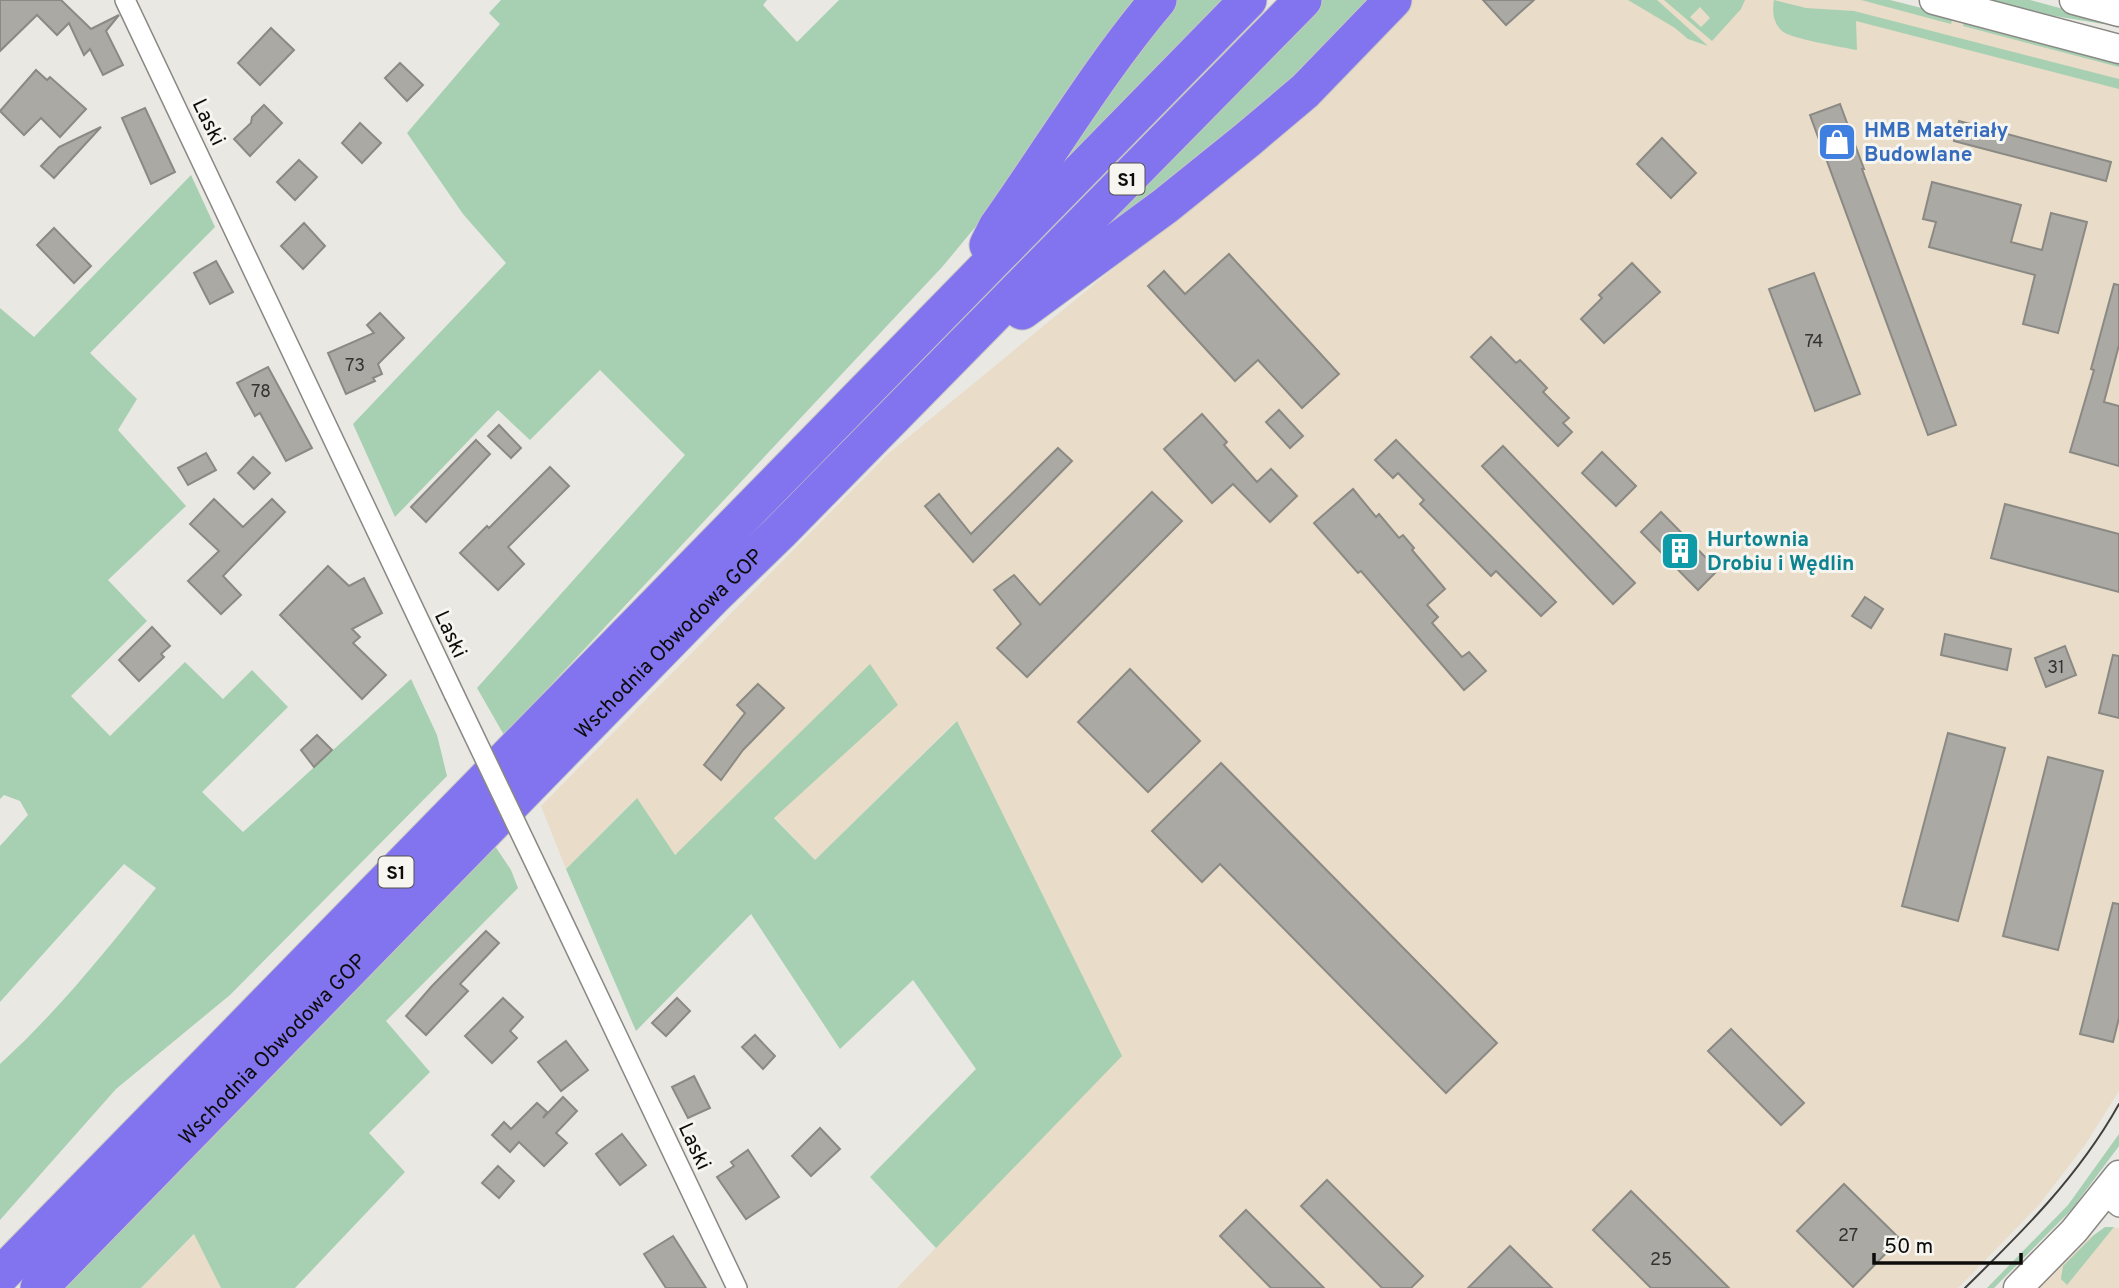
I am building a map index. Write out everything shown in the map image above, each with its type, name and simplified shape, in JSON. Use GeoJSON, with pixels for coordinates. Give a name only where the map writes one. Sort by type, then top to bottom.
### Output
{"type":"FeatureCollection","features":[{"type":"Feature","properties":{"kind":"highway"},"geometry":{"type":"LineString","coordinates":[[968,287],[997,227],[1093,83],[1158,0]]}},
{"type":"Feature","properties":{"kind":"highway","name":"Wschodnia Obwodowa GOP"},"geometry":{"type":"LineString","coordinates":[[0,1276],[1248,0]]}},
{"type":"Feature","properties":{"kind":"highway","name":"Wschodnia Obwodowa GOP"},"geometry":{"type":"LineString","coordinates":[[39,1288],[713,597],[1303,0]]}},
{"type":"Feature","properties":{"kind":"highway"},"geometry":{"type":"LineString","coordinates":[[951,358],[1027,308],[1165,206],[1247,140],[1305,90],[1394,0]]}},
{"type":"Feature","properties":{"kind":"street","name":"Laski"},"geometry":{"type":"LineString","coordinates":[[125,0],[737,1288]]}},
{"type":"Feature","properties":{"kind":"street"},"geometry":{"type":"LineString","coordinates":[[1934,0],[2119,49]]}},
{"type":"Feature","properties":{"kind":"street"},"geometry":{"type":"LineString","coordinates":[[2074,0],[2119,12]]}},
{"type":"Feature","properties":{"kind":"street"},"geometry":{"type":"LineString","coordinates":[[2018,1288],[2114,1192]]}},
{"type":"Feature","properties":{"kind":"shaded area"},"geometry":{"type":"Polygon","coordinates":[[[1412,0],[1890,0],[2119,60],[2119,1091],[2085,1145],[2038,1206],[1958,1288],[897,1288],[1121,1056],[956,721],[815,860],[774,817],[898,705],[674,855],[636,798],[566,869],[541,806],[889,453],[1260,148],[1412,0]]]}},
{"type":"Feature","properties":{"kind":"shaded area"},"geometry":{"type":"Polygon","coordinates":[[[2109,1227],[2119,1228],[2119,1288],[2039,1288],[2090,1237],[2109,1227]]]}},
{"type":"Feature","properties":{"kind":"shaded area"},"geometry":{"type":"Polygon","coordinates":[[[195,1234],[221,1288],[141,1288],[195,1234]]]}},
{"type":"Feature","properties":{"kind":"green space"},"geometry":{"type":"Polygon","coordinates":[[[501,0],[767,0],[763,5],[797,42],[839,0],[1141,0],[1001,196],[943,266],[504,735],[477,688],[685,455],[600,370],[530,440],[498,410],[395,517],[353,424],[506,263],[463,214],[407,133],[500,24],[489,13],[501,0]]]}},
{"type":"Feature","properties":{"kind":"green space"},"geometry":{"type":"Polygon","coordinates":[[[1173,0],[1224,0],[1039,195],[1173,0]]]}},
{"type":"Feature","properties":{"kind":"green space"},"geometry":{"type":"Polygon","coordinates":[[[1321,0],[1377,0],[1245,127],[1094,236],[1321,0]]]}},
{"type":"Feature","properties":{"kind":"green space"},"geometry":{"type":"Polygon","coordinates":[[[1628,0],[1657,0],[1708,46],[1688,39],[1675,28],[1628,0]]]}},
{"type":"Feature","properties":{"kind":"green space"},"geometry":{"type":"Polygon","coordinates":[[[1664,0],[1745,0],[1741,9],[1712,41],[1664,0]],[[1700,7],[1690,17],[1701,27],[1710,18],[1700,7]]]}},
{"type":"Feature","properties":{"kind":"green space"},"geometry":{"type":"Polygon","coordinates":[[[1774,0],[1806,8],[1854,11],[2119,79],[2119,89],[1856,21],[1857,50],[1806,40],[1787,34],[1779,28],[1774,17],[1774,0]]]}},
{"type":"Feature","properties":{"kind":"green space"},"geometry":{"type":"Polygon","coordinates":[[[1861,0],[1890,0],[1953,16],[1951,24],[1861,0]]]}},
{"type":"Feature","properties":{"kind":"green space"},"geometry":{"type":"Polygon","coordinates":[[[1978,0],[2030,0],[2104,20],[2103,24],[2012,9],[1978,0]]]}},
{"type":"Feature","properties":{"kind":"green space"},"geometry":{"type":"Polygon","coordinates":[[[1964,20],[2119,60],[2119,67],[1963,26],[1964,20]]]}},
{"type":"Feature","properties":{"kind":"green space"},"geometry":{"type":"Polygon","coordinates":[[[191,175],[215,227],[90,353],[137,399],[118,430],[186,506],[108,580],[147,621],[71,696],[110,736],[185,662],[223,699],[252,670],[288,707],[202,792],[243,832],[411,679],[437,735],[447,776],[230,995],[116,1089],[0,1220],[0,1064],[62,1001],[156,888],[124,864],[0,1002],[0,846],[28,815],[20,801],[4,795],[0,799],[0,308],[34,337],[191,175]]]}},
{"type":"Feature","properties":{"kind":"green space"},"geometry":{"type":"Polygon","coordinates":[[[870,664],[898,705],[774,818],[815,860],[957,721],[1122,1056],[936,1248],[870,1177],[976,1069],[913,980],[840,1049],[751,914],[636,1031],[566,869],[637,798],[675,855],[870,664]]]}},
{"type":"Feature","properties":{"kind":"green space"},"geometry":{"type":"Polygon","coordinates":[[[495,846],[511,870],[518,888],[386,1021],[430,1072],[369,1133],[405,1172],[295,1288],[221,1288],[194,1234],[141,1288],[64,1288],[495,846]]]}},
{"type":"Feature","properties":{"kind":"green space"},"geometry":{"type":"Polygon","coordinates":[[[2119,1134],[2119,1146],[2072,1209],[1994,1288],[1987,1288],[2068,1205],[2119,1134]]]}},
{"type":"Feature","properties":{"kind":"green space"},"geometry":{"type":"Polygon","coordinates":[[[2105,1227],[2114,1227],[2067,1285],[2061,1279],[2063,1266],[2105,1227]]]}},
{"type":"Feature","properties":{"kind":"building"},"geometry":{"type":"Polygon","coordinates":[[[0,0],[61,0],[91,29],[119,15],[106,31],[123,65],[103,75],[90,49],[84,55],[69,23],[57,35],[37,15],[0,51],[0,0]]]}},
{"type":"Feature","properties":{"kind":"building"},"geometry":{"type":"Polygon","coordinates":[[[1483,0],[1534,0],[1506,25],[1483,0]]]}},
{"type":"Feature","properties":{"kind":"building"},"geometry":{"type":"Polygon","coordinates":[[[271,28],[294,50],[260,85],[238,63],[271,28]]]}},
{"type":"Feature","properties":{"kind":"building"},"geometry":{"type":"Polygon","coordinates":[[[400,63],[423,85],[407,101],[385,78],[400,63]]]}},
{"type":"Feature","properties":{"kind":"building"},"geometry":{"type":"Polygon","coordinates":[[[36,70],[47,80],[50,77],[86,109],[60,137],[41,118],[24,135],[0,111],[36,70]]]}},
{"type":"Feature","properties":{"kind":"building"},"geometry":{"type":"Polygon","coordinates":[[[1840,104],[1956,425],[1928,435],[1810,115],[1840,104]]]}},
{"type":"Feature","properties":{"kind":"building"},"geometry":{"type":"Polygon","coordinates":[[[264,105],[282,123],[250,156],[234,139],[251,123],[252,117],[264,105]]]}},
{"type":"Feature","properties":{"kind":"building"},"geometry":{"type":"Polygon","coordinates":[[[145,108],[175,172],[151,184],[122,118],[145,108]]]}},
{"type":"Feature","properties":{"kind":"building"},"geometry":{"type":"Polygon","coordinates":[[[1959,121],[2111,162],[2106,181],[1954,141],[1959,121]]]}},
{"type":"Feature","properties":{"kind":"building"},"geometry":{"type":"Polygon","coordinates":[[[360,123],[381,143],[362,163],[342,143],[360,123]]]}},
{"type":"Feature","properties":{"kind":"building"},"geometry":{"type":"Polygon","coordinates":[[[101,127],[54,178],[41,166],[59,147],[101,127]]]}},
{"type":"Feature","properties":{"kind":"building"},"geometry":{"type":"Polygon","coordinates":[[[1662,138],[1696,173],[1671,198],[1637,164],[1662,138]]]}},
{"type":"Feature","properties":{"kind":"building"},"geometry":{"type":"Polygon","coordinates":[[[299,160],[317,177],[295,200],[277,182],[299,160]]]}},
{"type":"Feature","properties":{"kind":"building"},"geometry":{"type":"Polygon","coordinates":[[[1932,182],[2021,205],[2011,242],[2042,250],[2051,213],[2087,222],[2058,333],[2023,324],[2035,275],[1929,247],[1936,222],[1923,219],[1932,182]]]}},
{"type":"Feature","properties":{"kind":"building"},"geometry":{"type":"Polygon","coordinates":[[[304,223],[325,246],[303,269],[281,246],[304,223]]]}},
{"type":"Feature","properties":{"kind":"building"},"geometry":{"type":"Polygon","coordinates":[[[54,228],[91,266],[74,283],[37,245],[54,228]]]}},
{"type":"Feature","properties":{"kind":"building"},"geometry":{"type":"Polygon","coordinates":[[[1229,254],[1339,374],[1302,408],[1258,360],[1235,381],[1148,286],[1164,271],[1185,294],[1229,254]]]}},
{"type":"Feature","properties":{"kind":"building"},"geometry":{"type":"Polygon","coordinates":[[[216,261],[233,292],[210,304],[194,273],[216,261]]]}},
{"type":"Feature","properties":{"kind":"building"},"geometry":{"type":"Polygon","coordinates":[[[1632,263],[1660,292],[1604,343],[1581,319],[1602,298],[1599,295],[1632,263]]]}},
{"type":"Feature","properties":{"kind":"building"},"geometry":{"type":"Polygon","coordinates":[[[1814,273],[1860,394],[1815,411],[1769,289],[1814,273]]]}},
{"type":"Feature","properties":{"kind":"building"},"geometry":{"type":"Polygon","coordinates":[[[2114,284],[2119,285],[2119,345],[2104,402],[2119,406],[2119,466],[2070,452],[2094,370],[2091,369],[2114,284]]]}},
{"type":"Feature","properties":{"kind":"building"},"geometry":{"type":"Polygon","coordinates":[[[380,313],[404,338],[378,364],[382,374],[373,378],[375,381],[346,394],[328,353],[374,333],[367,325],[380,313]]]}},
{"type":"Feature","properties":{"kind":"building"},"geometry":{"type":"Polygon","coordinates":[[[1491,337],[1516,363],[1520,360],[1547,388],[1543,392],[1569,418],[1563,423],[1572,432],[1558,446],[1471,357],[1491,337]]]}},
{"type":"Feature","properties":{"kind":"building"},"geometry":{"type":"Polygon","coordinates":[[[268,367],[312,448],[286,461],[260,413],[255,416],[237,383],[268,367]]]}},
{"type":"Feature","properties":{"kind":"building"},"geometry":{"type":"Polygon","coordinates":[[[1279,410],[1303,436],[1290,448],[1266,422],[1279,410]]]}},
{"type":"Feature","properties":{"kind":"building"},"geometry":{"type":"Polygon","coordinates":[[[1202,414],[1227,442],[1224,445],[1257,482],[1271,469],[1297,496],[1270,522],[1233,484],[1212,503],[1164,449],[1202,414]]]}},
{"type":"Feature","properties":{"kind":"building"},"geometry":{"type":"Polygon","coordinates":[[[499,425],[521,448],[511,458],[488,436],[499,425]]]}},
{"type":"Feature","properties":{"kind":"building"},"geometry":{"type":"Polygon","coordinates":[[[476,440],[490,454],[426,522],[411,507],[476,440]]]}},
{"type":"Feature","properties":{"kind":"building"},"geometry":{"type":"Polygon","coordinates":[[[1396,440],[1556,602],[1541,616],[1496,571],[1491,576],[1420,504],[1424,500],[1398,473],[1393,478],[1375,460],[1396,440]]]}},
{"type":"Feature","properties":{"kind":"building"},"geometry":{"type":"Polygon","coordinates":[[[1503,446],[1635,583],[1613,604],[1482,466],[1503,446]]]}},
{"type":"Feature","properties":{"kind":"building"},"geometry":{"type":"Polygon","coordinates":[[[1058,448],[1072,461],[973,562],[925,506],[939,494],[971,534],[1058,448]]]}},
{"type":"Feature","properties":{"kind":"building"},"geometry":{"type":"Polygon","coordinates":[[[1602,452],[1636,486],[1616,506],[1582,473],[1602,452]]]}},
{"type":"Feature","properties":{"kind":"building"},"geometry":{"type":"Polygon","coordinates":[[[206,453],[216,470],[188,485],[178,468],[206,453]]]}},
{"type":"Feature","properties":{"kind":"building"},"geometry":{"type":"Polygon","coordinates":[[[253,457],[270,473],[254,489],[238,473],[253,457]]]}},
{"type":"Feature","properties":{"kind":"building"},"geometry":{"type":"Polygon","coordinates":[[[550,467],[569,486],[508,547],[524,564],[498,590],[460,553],[550,467]]]}},
{"type":"Feature","properties":{"kind":"building"},"geometry":{"type":"Polygon","coordinates":[[[1353,489],[1376,517],[1379,514],[1399,538],[1403,535],[1414,548],[1412,550],[1445,589],[1427,605],[1438,617],[1432,623],[1462,657],[1469,652],[1486,671],[1464,690],[1361,571],[1358,573],[1314,523],[1353,489]]]}},
{"type":"Feature","properties":{"kind":"building"},"geometry":{"type":"Polygon","coordinates":[[[1152,492],[1182,521],[1027,677],[997,648],[1021,624],[994,590],[1014,575],[1040,605],[1152,492]]]}},
{"type":"Feature","properties":{"kind":"building"},"geometry":{"type":"Polygon","coordinates":[[[214,499],[243,527],[272,499],[285,512],[223,576],[241,595],[221,614],[188,581],[219,551],[190,524],[214,499]]]}},
{"type":"Feature","properties":{"kind":"building"},"geometry":{"type":"Polygon","coordinates":[[[2005,504],[2119,534],[2119,592],[1991,558],[2005,504]]]}},
{"type":"Feature","properties":{"kind":"building","name":"Hurtownia Drobiu i Wędlin"},"geometry":{"type":"Polygon","coordinates":[[[1661,512],[1718,570],[1698,590],[1641,532],[1661,512]]]}},
{"type":"Feature","properties":{"kind":"building"},"geometry":{"type":"Polygon","coordinates":[[[328,566],[349,586],[364,578],[382,613],[352,629],[360,637],[353,643],[386,675],[362,699],[280,615],[328,566]]]}},
{"type":"Feature","properties":{"kind":"building"},"geometry":{"type":"Polygon","coordinates":[[[1865,597],[1883,609],[1871,628],[1852,616],[1865,597]]]}},
{"type":"Feature","properties":{"kind":"building"},"geometry":{"type":"Polygon","coordinates":[[[152,627],[170,646],[161,654],[164,657],[139,681],[119,660],[152,627]]]}},
{"type":"Feature","properties":{"kind":"building"},"geometry":{"type":"Polygon","coordinates":[[[1945,634],[2011,649],[2007,670],[1941,655],[1945,634]]]}},
{"type":"Feature","properties":{"kind":"building"},"geometry":{"type":"Polygon","coordinates":[[[2065,646],[2076,675],[2046,687],[2035,658],[2065,646]]]}},
{"type":"Feature","properties":{"kind":"building"},"geometry":{"type":"Polygon","coordinates":[[[2113,655],[2119,656],[2119,718],[2099,713],[2113,655]]]}},
{"type":"Feature","properties":{"kind":"building"},"geometry":{"type":"Polygon","coordinates":[[[1130,669],[1200,741],[1148,792],[1078,722],[1130,669]]]}},
{"type":"Feature","properties":{"kind":"building"},"geometry":{"type":"Polygon","coordinates":[[[758,684],[784,708],[743,750],[721,780],[704,765],[745,713],[737,705],[758,684]]]}},
{"type":"Feature","properties":{"kind":"building"},"geometry":{"type":"Polygon","coordinates":[[[1948,733],[2005,748],[1958,921],[1902,906],[1948,733]]]}},
{"type":"Feature","properties":{"kind":"building"},"geometry":{"type":"Polygon","coordinates":[[[317,735],[332,750],[314,767],[301,750],[317,735]]]}},
{"type":"Feature","properties":{"kind":"building"},"geometry":{"type":"Polygon","coordinates":[[[2048,757],[2103,771],[2058,950],[2003,936],[2048,757]]]}},
{"type":"Feature","properties":{"kind":"building"},"geometry":{"type":"Polygon","coordinates":[[[1221,763],[1497,1043],[1446,1093],[1220,864],[1202,882],[1152,831],[1221,763]]]}},
{"type":"Feature","properties":{"kind":"building"},"geometry":{"type":"Polygon","coordinates":[[[2113,903],[2119,904],[2119,1018],[2113,1042],[2080,1034],[2113,903]]]}},
{"type":"Feature","properties":{"kind":"building"},"geometry":{"type":"Polygon","coordinates":[[[486,931],[499,943],[460,984],[468,991],[426,1035],[406,1016],[486,931]]]}},
{"type":"Feature","properties":{"kind":"building"},"geometry":{"type":"Polygon","coordinates":[[[503,998],[523,1017],[510,1031],[517,1038],[492,1063],[465,1036],[503,998]]]}},
{"type":"Feature","properties":{"kind":"building"},"geometry":{"type":"Polygon","coordinates":[[[677,998],[690,1011],[666,1036],[652,1023],[677,998]]]}},
{"type":"Feature","properties":{"kind":"building"},"geometry":{"type":"Polygon","coordinates":[[[1731,1029],[1804,1103],[1781,1125],[1708,1051],[1731,1029]]]}},
{"type":"Feature","properties":{"kind":"building"},"geometry":{"type":"Polygon","coordinates":[[[755,1035],[775,1056],[763,1069],[742,1047],[755,1035]]]}},
{"type":"Feature","properties":{"kind":"building"},"geometry":{"type":"Polygon","coordinates":[[[566,1041],[588,1070],[561,1091],[538,1062],[566,1041]]]}},
{"type":"Feature","properties":{"kind":"building"},"geometry":{"type":"Polygon","coordinates":[[[694,1076],[710,1108],[688,1118],[672,1087],[694,1076]]]}},
{"type":"Feature","properties":{"kind":"building"},"geometry":{"type":"Polygon","coordinates":[[[563,1097],[577,1111],[556,1133],[567,1143],[544,1166],[519,1142],[510,1152],[492,1135],[504,1122],[511,1129],[537,1103],[547,1112],[543,1118],[563,1097]]]}},
{"type":"Feature","properties":{"kind":"building"},"geometry":{"type":"Polygon","coordinates":[[[820,1128],[840,1149],[811,1176],[792,1156],[820,1128]]]}},
{"type":"Feature","properties":{"kind":"building"},"geometry":{"type":"Polygon","coordinates":[[[622,1134],[646,1165],[620,1185],[596,1154],[622,1134]]]}},
{"type":"Feature","properties":{"kind":"building"},"geometry":{"type":"Polygon","coordinates":[[[748,1150],[779,1197],[746,1219],[717,1177],[734,1166],[731,1162],[748,1150]]]}},
{"type":"Feature","properties":{"kind":"building"},"geometry":{"type":"Polygon","coordinates":[[[498,1166],[514,1181],[499,1198],[482,1183],[498,1166]]]}},
{"type":"Feature","properties":{"kind":"building"},"geometry":{"type":"Polygon","coordinates":[[[1327,1180],[1423,1276],[1411,1288],[1382,1288],[1301,1206],[1327,1180]]]}},
{"type":"Feature","properties":{"kind":"building"},"geometry":{"type":"Polygon","coordinates":[[[1844,1184],[1900,1239],[1853,1287],[1797,1231],[1844,1184]]]}},
{"type":"Feature","properties":{"kind":"building"},"geometry":{"type":"Polygon","coordinates":[[[1631,1191],[1729,1288],[1651,1288],[1593,1230],[1631,1191]]]}},
{"type":"Feature","properties":{"kind":"building"},"geometry":{"type":"Polygon","coordinates":[[[1246,1210],[1324,1288],[1271,1288],[1220,1236],[1246,1210]]]}},
{"type":"Feature","properties":{"kind":"building"},"geometry":{"type":"Polygon","coordinates":[[[673,1236],[706,1288],[666,1288],[644,1254],[673,1236]]]}},
{"type":"Feature","properties":{"kind":"building"},"geometry":{"type":"Polygon","coordinates":[[[1510,1246],[1552,1288],[1468,1288],[1510,1246]]]}},
{"type":"Feature","properties":{"kind":"tram line"},"geometry":{"type":"LineString","coordinates":[[1965,1288],[2049,1202],[2086,1155],[2119,1104]]}},
{"type":"Feature","properties":{"kind":"place","name":"HMB Materiały Budowlane"},"geometry":{"type":"Point","coordinates":[1837,142]}},
{"type":"Feature","properties":{"kind":"place","name":"Hurtownia Drobiu i Wędlin"},"geometry":{"type":"Point","coordinates":[1680,551]}}]}
